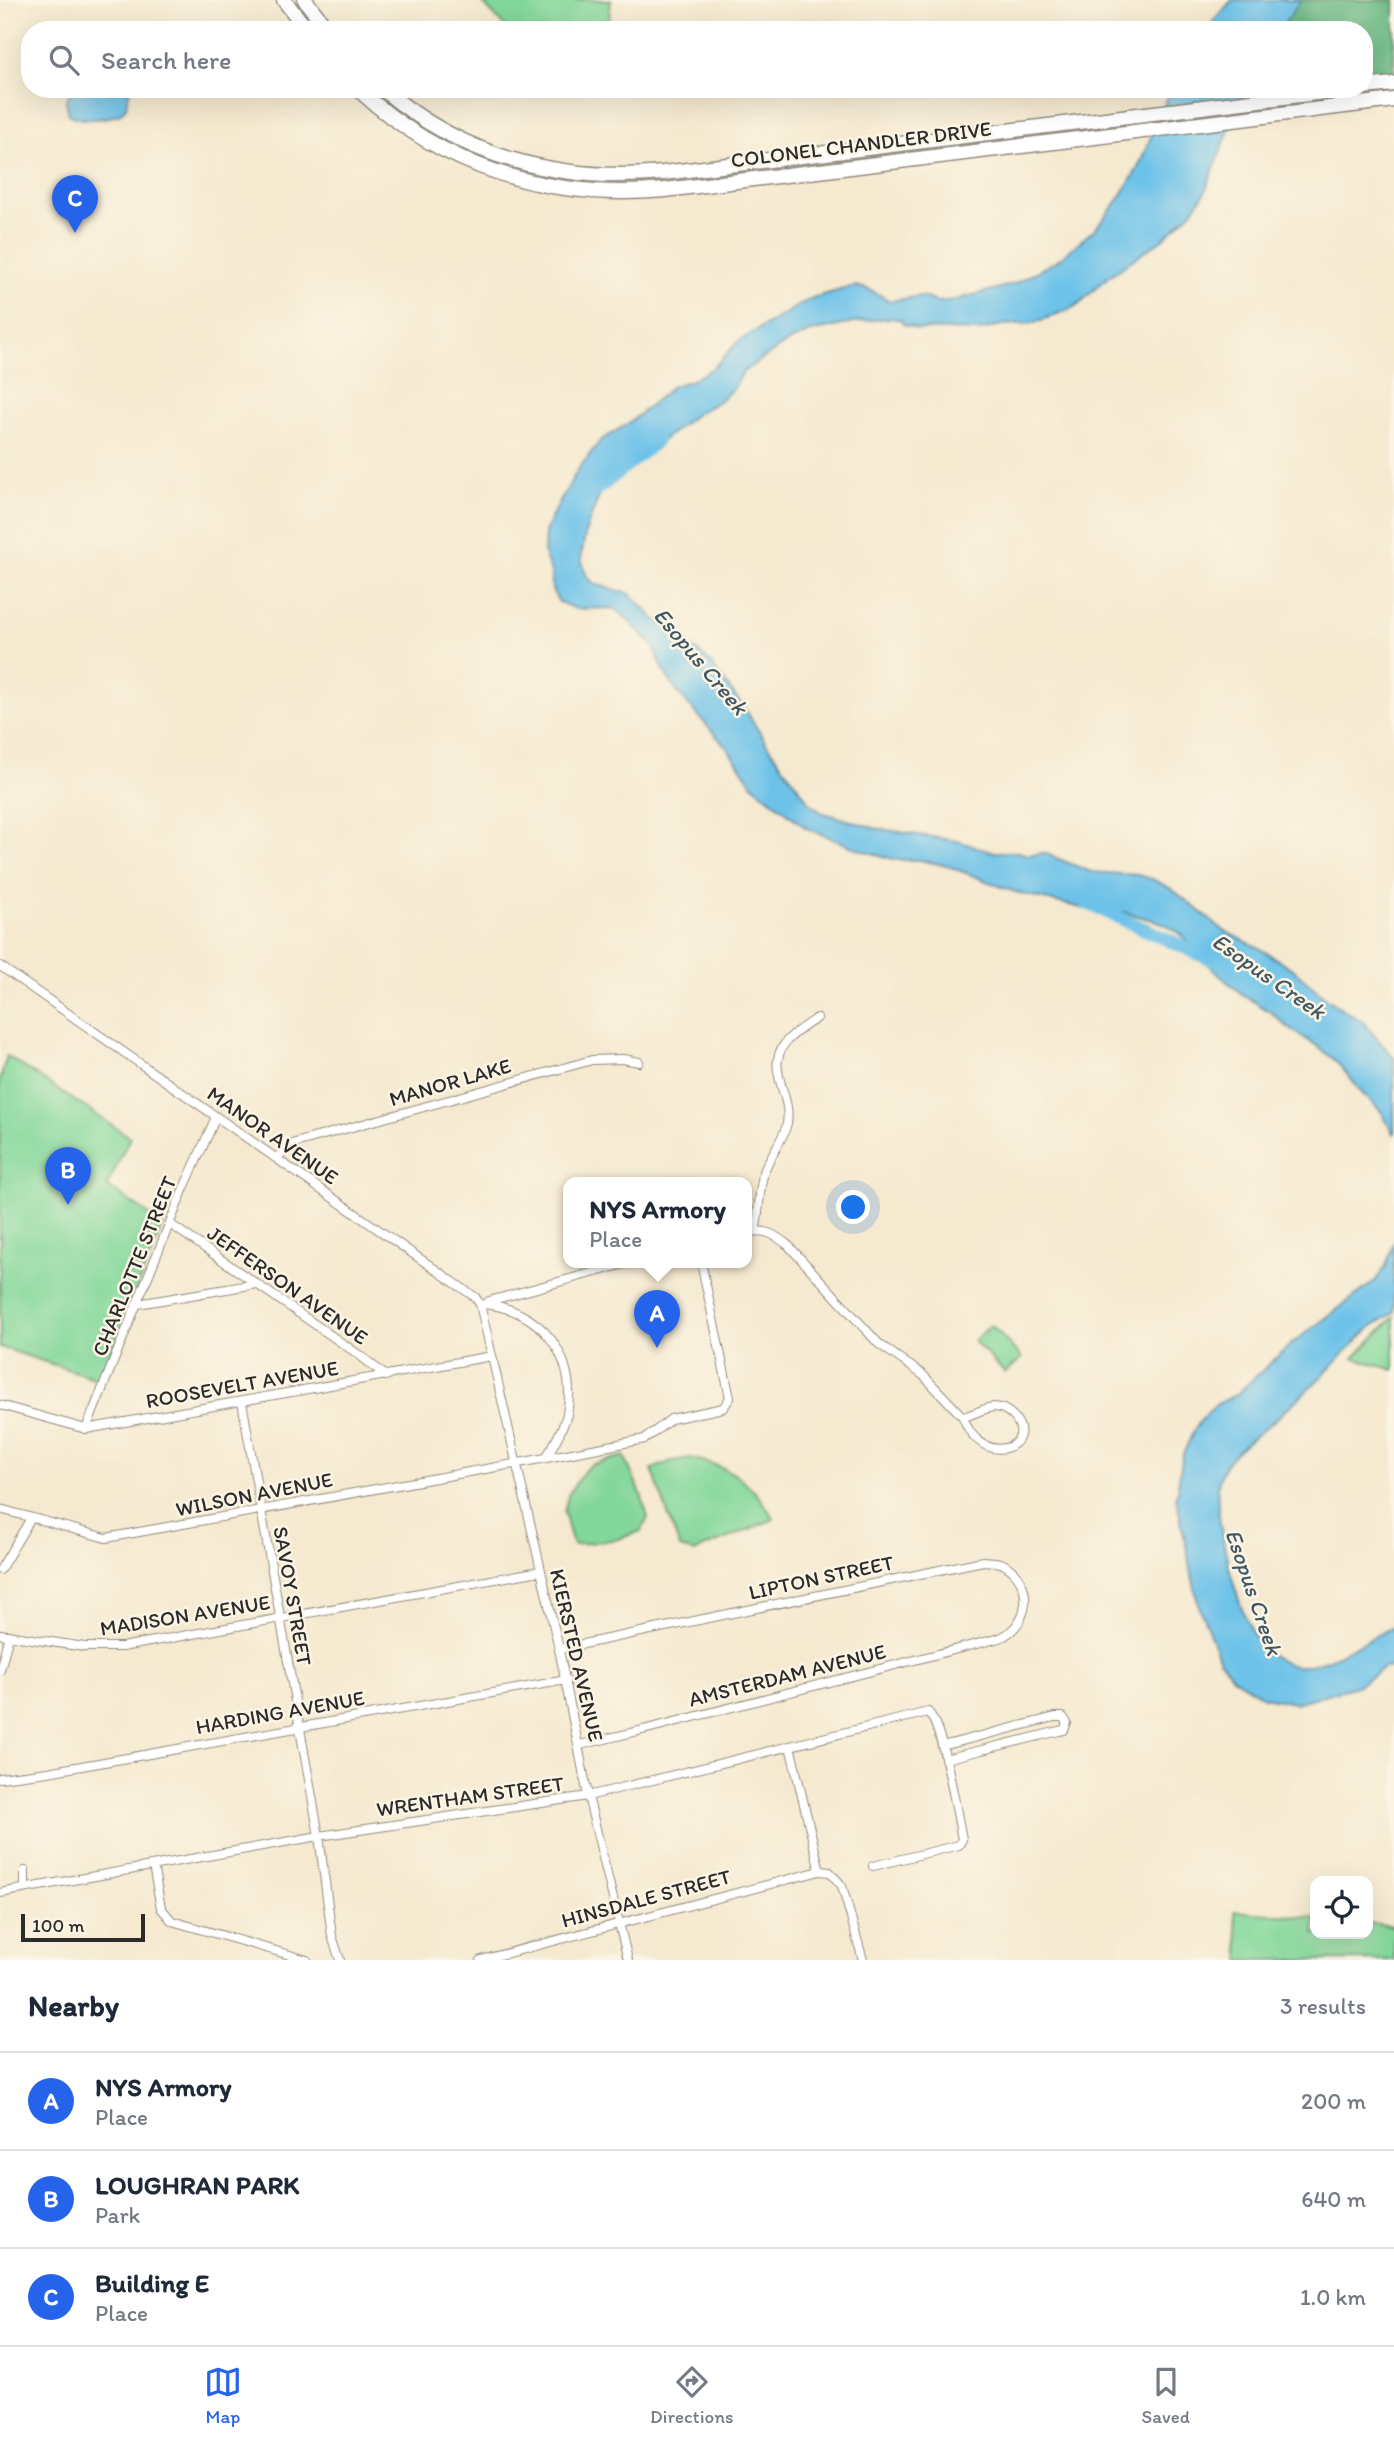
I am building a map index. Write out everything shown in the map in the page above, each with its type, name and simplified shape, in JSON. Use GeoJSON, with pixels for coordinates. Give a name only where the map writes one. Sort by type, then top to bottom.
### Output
{"type":"FeatureCollection","features":[{"type":"Feature","properties":{"kind":"highway"},"geometry":{"type":"LineString","coordinates":[[284,0],[300,21]]}},
{"type":"Feature","properties":{"kind":"highway"},"geometry":{"type":"LineString","coordinates":[[304,0],[321,21]]}},
{"type":"Feature","properties":{"kind":"highway"},"geometry":{"type":"LineString","coordinates":[[1373,86],[1394,84]]}},
{"type":"Feature","properties":{"kind":"highway","name":"COLONEL CHANDLER DRIVE"},"geometry":{"type":"LineString","coordinates":[[369,98],[429,143],[471,164],[532,183],[599,192],[664,190],[1394,100]]}},
{"type":"Feature","properties":{"kind":"highway","name":"COLONEL CHANDLER DRIVE"},"geometry":{"type":"LineString","coordinates":[[395,98],[425,121],[478,149],[536,167],[600,176],[663,173],[1276,98]]}},
{"type":"Feature","properties":{"kind":"street","name":"MANOR AVENUE"},"geometry":{"type":"LineString","coordinates":[[0,966],[475,1297],[480,1304]]}},
{"type":"Feature","properties":{"kind":"street"},"geometry":{"type":"LineString","coordinates":[[752,1227],[763,1174],[787,1125],[787,1102],[778,1074],[778,1059],[782,1046],[789,1037],[817,1018]]}},
{"type":"Feature","properties":{"kind":"street","name":"MANOR LAKE"},"geometry":{"type":"LineString","coordinates":[[275,1158],[295,1143],[592,1060],[623,1059],[639,1062]]}},
{"type":"Feature","properties":{"kind":"street","name":"CHARLOTTE STREET"},"geometry":{"type":"LineString","coordinates":[[86,1429],[216,1117]]}},
{"type":"Feature","properties":{"kind":"street","name":"JEFFERSON AVENUE"},"geometry":{"type":"LineString","coordinates":[[170,1224],[386,1376]]}},
{"type":"Feature","properties":{"kind":"street"},"geometry":{"type":"LineString","coordinates":[[752,1232],[772,1233],[789,1246],[879,1344],[922,1375],[963,1418],[973,1433],[991,1449],[1010,1448],[1020,1434],[1015,1419],[1001,1408],[990,1408],[963,1418]]}},
{"type":"Feature","properties":{"kind":"street"},"geometry":{"type":"LineString","coordinates":[[480,1304],[610,1268]]}},
{"type":"Feature","properties":{"kind":"street","name":"WILSON AVENUE"},"geometry":{"type":"LineString","coordinates":[[0,1509],[106,1538],[645,1439],[671,1419],[723,1408],[728,1404],[730,1398],[702,1268]]}},
{"type":"Feature","properties":{"kind":"street"},"geometry":{"type":"LineString","coordinates":[[138,1304],[256,1284]]}},
{"type":"Feature","properties":{"kind":"street"},"geometry":{"type":"LineString","coordinates":[[480,1304],[492,1356]]}},
{"type":"Feature","properties":{"kind":"street"},"geometry":{"type":"LineString","coordinates":[[480,1304],[498,1304],[523,1315],[547,1334],[566,1368],[569,1403],[566,1418],[546,1458]]}},
{"type":"Feature","properties":{"kind":"street","name":"ROOSEVELT AVENUE"},"geometry":{"type":"LineString","coordinates":[[0,1405],[86,1429],[492,1356]]}},
{"type":"Feature","properties":{"kind":"street","name":"KIERSTED AVENUE"},"geometry":{"type":"LineString","coordinates":[[492,1356],[566,1680],[588,1796],[628,1960]]}},
{"type":"Feature","properties":{"kind":"street","name":"SAVOY STREET"},"geometry":{"type":"LineString","coordinates":[[242,1402],[319,1836],[332,1936],[340,1960]]}},
{"type":"Feature","properties":{"kind":"street"},"geometry":{"type":"LineString","coordinates":[[0,1570],[31,1518]]}},
{"type":"Feature","properties":{"kind":"street","name":"LIPTON STREET"},"geometry":{"type":"LineString","coordinates":[[559,1649],[983,1561],[1004,1565],[1016,1575],[1025,1597],[1024,1614],[1020,1623],[1003,1637]]}},
{"type":"Feature","properties":{"kind":"street","name":"MADISON AVENUE"},"geometry":{"type":"LineString","coordinates":[[4,1634],[103,1649],[122,1647],[540,1571]]}},
{"type":"Feature","properties":{"kind":"street"},"geometry":{"type":"LineString","coordinates":[[0,1670],[4,1634]]}},
{"type":"Feature","properties":{"kind":"street","name":"AMSTERDAM AVENUE"},"geometry":{"type":"LineString","coordinates":[[580,1745],[1003,1637]]}},
{"type":"Feature","properties":{"kind":"street","name":"HARDING AVENUE"},"geometry":{"type":"LineString","coordinates":[[0,1778],[48,1772],[566,1680]]}},
{"type":"Feature","properties":{"kind":"street","name":"WRENTHAM STREET"},"geometry":{"type":"LineString","coordinates":[[0,1893],[319,1836],[588,1796],[928,1712],[935,1722],[942,1746]]}},
{"type":"Feature","properties":{"kind":"street"},"geometry":{"type":"LineString","coordinates":[[873,1866],[960,1844],[962,1839],[942,1746],[1055,1717],[1063,1717],[1067,1723],[1064,1730],[945,1759]]}},
{"type":"Feature","properties":{"kind":"street"},"geometry":{"type":"LineString","coordinates":[[790,1746],[820,1871],[830,1872],[842,1886],[863,1960]]}},
{"type":"Feature","properties":{"kind":"street"},"geometry":{"type":"LineString","coordinates":[[153,1866],[161,1908],[172,1921],[307,1960]]}},
{"type":"Feature","properties":{"kind":"street"},"geometry":{"type":"LineString","coordinates":[[24,1871],[26,1888]]}},
{"type":"Feature","properties":{"kind":"street","name":"HINSDALE STREET"},"geometry":{"type":"LineString","coordinates":[[481,1960],[820,1871]]}},
{"type":"Feature","properties":{"kind":"green space"},"geometry":{"type":"Polygon","coordinates":[[[480,0],[611,0],[609,21],[500,21],[480,0]]]}},
{"type":"Feature","properties":{"kind":"green space"},"geometry":{"type":"Polygon","coordinates":[[[1301,0],[1394,0],[1394,72],[1373,75],[1373,21],[1286,21],[1301,0]]]}},
{"type":"Feature","properties":{"kind":"green space"},"geometry":{"type":"Polygon","coordinates":[[[7,1056],[130,1137],[107,1186],[163,1224],[100,1380],[0,1347],[0,1080],[7,1056]]]}},
{"type":"Feature","properties":{"kind":"green space"},"geometry":{"type":"Polygon","coordinates":[[[1394,1317],[1394,1370],[1354,1358],[1394,1317]]]}},
{"type":"Feature","properties":{"kind":"green space"},"geometry":{"type":"Polygon","coordinates":[[[991,1325],[1022,1358],[1005,1373],[974,1341],[991,1325]]]}},
{"type":"Feature","properties":{"kind":"green space"},"geometry":{"type":"Polygon","coordinates":[[[624,1456],[641,1494],[648,1518],[641,1531],[618,1539],[573,1545],[564,1512],[568,1495],[591,1465],[624,1456]]]}},
{"type":"Feature","properties":{"kind":"green space"},"geometry":{"type":"Polygon","coordinates":[[[690,1458],[718,1466],[740,1478],[758,1495],[774,1519],[694,1552],[680,1548],[652,1469],[672,1461],[690,1458]]]}},
{"type":"Feature","properties":{"kind":"green space"},"geometry":{"type":"Polygon","coordinates":[[[1234,1911],[1310,1918],[1310,1939],[1373,1939],[1373,1924],[1394,1926],[1394,1960],[1241,1960],[1234,1911]]]}},
{"type":"Feature","properties":{"kind":"water"},"geometry":{"type":"Polygon","coordinates":[[[1232,0],[1301,0],[1286,21],[1214,21],[1232,0]]]}},
{"type":"Feature","properties":{"kind":"water"},"geometry":{"type":"Polygon","coordinates":[[[128,98],[126,107],[120,114],[94,119],[68,114],[66,100],[128,98]]]}},
{"type":"Feature","properties":{"kind":"water"},"geometry":{"type":"Polygon","coordinates":[[[1167,98],[1241,98],[1204,194],[1192,211],[1164,238],[1108,277],[1080,303],[1034,323],[1001,325],[979,331],[917,329],[891,318],[810,332],[786,343],[743,372],[733,389],[716,403],[697,413],[654,447],[638,452],[614,472],[602,489],[593,511],[581,558],[586,575],[594,584],[630,594],[654,618],[708,660],[810,803],[821,812],[874,828],[957,841],[994,852],[1019,852],[1027,855],[1044,853],[1091,872],[1138,875],[1152,879],[1172,889],[1224,931],[1294,970],[1327,999],[1363,1022],[1394,1058],[1394,1135],[1381,1111],[1362,1093],[1337,1062],[1287,1027],[1272,1013],[1243,995],[1216,972],[1181,934],[1163,923],[1124,912],[1086,909],[1015,892],[948,866],[920,860],[897,860],[861,850],[806,828],[753,785],[728,749],[678,693],[653,646],[623,615],[613,608],[576,609],[559,602],[552,590],[551,572],[544,553],[545,532],[577,471],[601,440],[629,423],[673,386],[692,380],[713,368],[739,341],[812,298],[855,286],[868,289],[890,301],[921,296],[937,302],[956,300],[1014,284],[1058,260],[1095,229],[1118,201],[1138,168],[1167,98]]]}},
{"type":"Feature","properties":{"kind":"water"},"geometry":{"type":"Polygon","coordinates":[[[1394,1241],[1394,1312],[1371,1328],[1281,1414],[1234,1454],[1220,1476],[1218,1511],[1227,1560],[1242,1608],[1257,1640],[1274,1657],[1296,1666],[1318,1663],[1394,1627],[1394,1667],[1384,1668],[1356,1686],[1295,1703],[1264,1697],[1232,1677],[1220,1660],[1198,1603],[1176,1497],[1183,1454],[1194,1430],[1217,1404],[1237,1394],[1290,1345],[1375,1281],[1386,1266],[1394,1241]]]}},
{"type":"Feature","properties":{"kind":"waterway","name":"Esopus Creek"},"geometry":{"type":"LineString","coordinates":[[596,490],[656,441]]}},
{"type":"Feature","properties":{"kind":"waterway","name":"Esopus Creek"},"geometry":{"type":"LineString","coordinates":[[1085,902],[1219,963]]}},
{"type":"Feature","properties":{"kind":"place","name":"Building E"},"geometry":{"type":"Point","coordinates":[75,233]}},
{"type":"Feature","properties":{"kind":"place","name":"LOUGHRAN PARK"},"geometry":{"type":"Point","coordinates":[68,1205]}},
{"type":"Feature","properties":{"kind":"place","name":"NYS Armory"},"geometry":{"type":"Point","coordinates":[657,1348]}}]}
